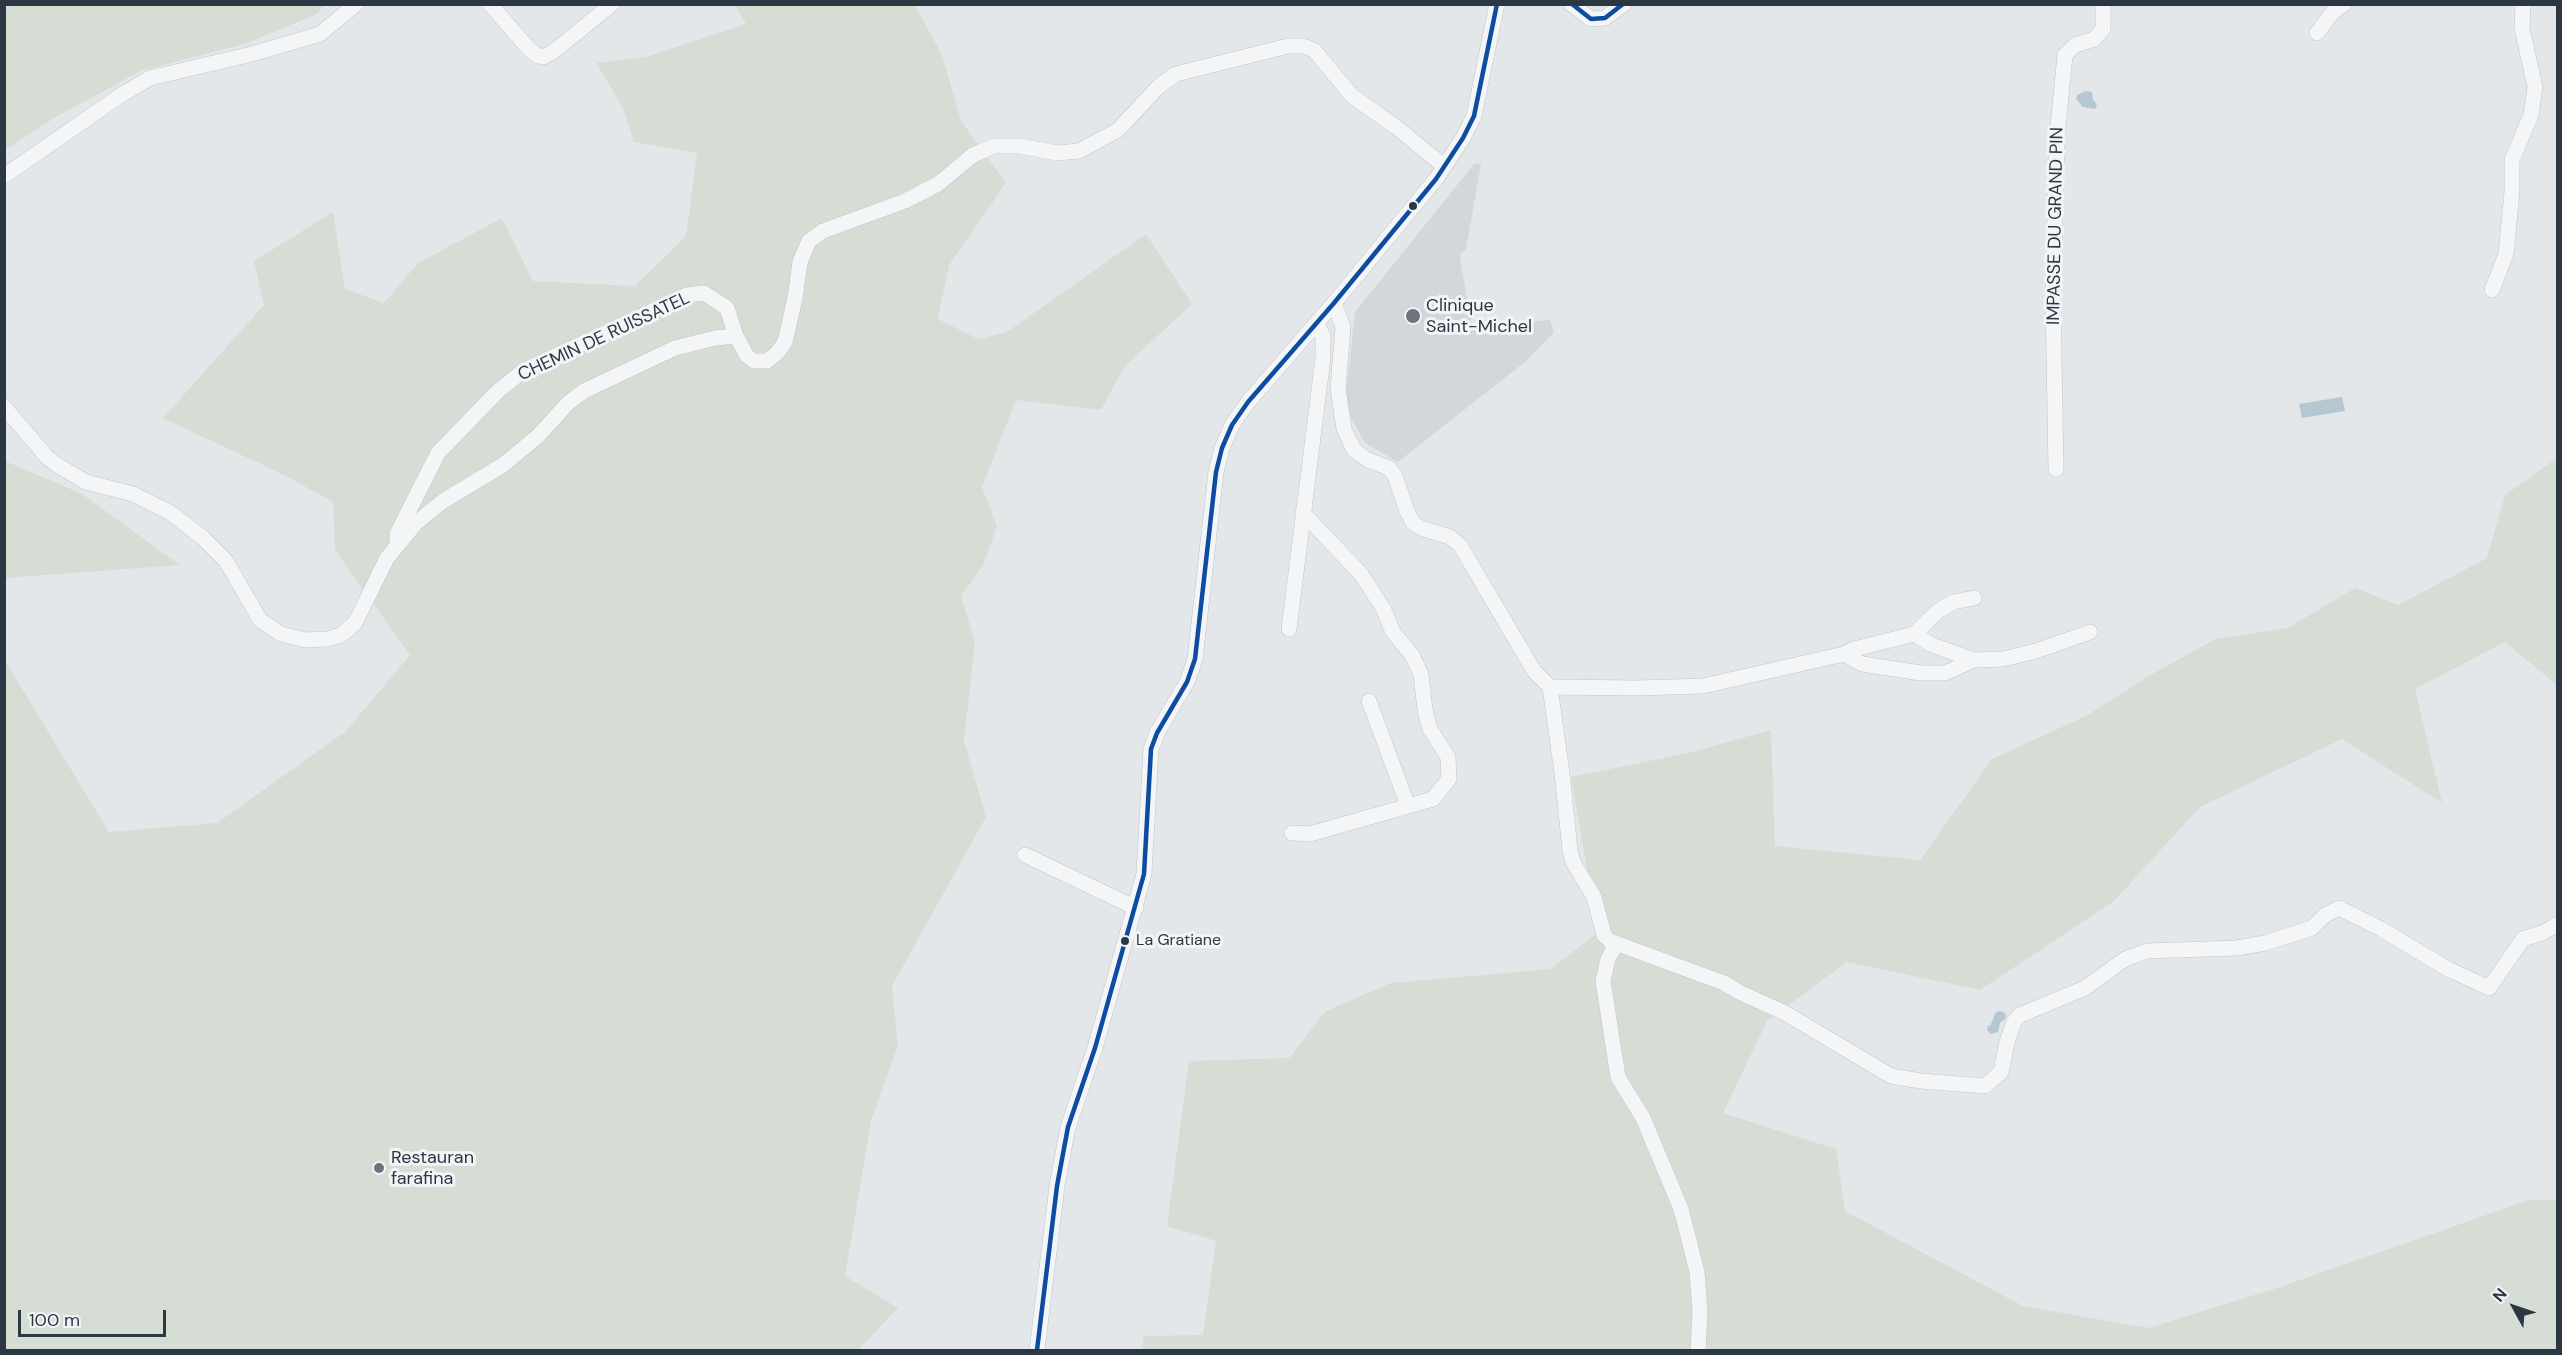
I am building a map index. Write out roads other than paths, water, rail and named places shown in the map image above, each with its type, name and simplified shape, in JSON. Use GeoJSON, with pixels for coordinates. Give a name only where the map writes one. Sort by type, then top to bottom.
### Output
{"type":"FeatureCollection","features":[{"type":"Feature","properties":{"kind":"street"},"geometry":{"type":"LineString","coordinates":[[4,176],[121,95],[150,78],[252,54],[320,34],[356,4]]}},
{"type":"Feature","properties":{"kind":"street"},"geometry":{"type":"LineString","coordinates":[[490,4],[529,48],[538,56],[543,57],[553,52],[612,4]]}},
{"type":"Feature","properties":{"kind":"street"},"geometry":{"type":"LineString","coordinates":[[1037,1350],[1057,1186],[1068,1127],[1095,1048],[1144,874],[1152,749],[1157,733],[1187,682],[1195,659],[1216,472],[1220,456],[1232,425],[1248,402],[1334,303],[1444,166],[1463,138],[1474,116],[1497,4]]}},
{"type":"Feature","properties":{"kind":"street"},"geometry":{"type":"LineString","coordinates":[[1571,4],[1591,19],[1605,18],[1624,4]]}},
{"type":"Feature","properties":{"kind":"street","name":"IMPASSE DU GRAND PIN"},"geometry":{"type":"LineString","coordinates":[[2056,469],[2053,297],[2057,136],[2063,67],[2065,55],[2074,45],[2094,39],[2103,29],[2103,4]]}},
{"type":"Feature","properties":{"kind":"street"},"geometry":{"type":"LineString","coordinates":[[2317,33],[2332,13],[2344,4]]}},
{"type":"Feature","properties":{"kind":"street"},"geometry":{"type":"LineString","coordinates":[[2492,290],[2506,254],[2512,192],[2512,160],[2531,115],[2535,87],[2522,28],[2523,4]]}},
{"type":"Feature","properties":{"kind":"street","name":"CHEMIN DE RUISSATEL"},"geometry":{"type":"LineString","coordinates":[[396,548],[397,534],[438,453],[498,391],[523,371],[687,296],[704,292],[727,308],[736,336],[747,356],[754,361],[767,361],[777,354],[785,342],[800,262],[809,241],[824,231],[905,201],[930,188],[973,155],[994,146],[1018,146],[1057,153],[1079,151],[1118,130],[1159,86],[1176,74],[1288,46],[1303,46],[1314,50],[1352,96],[1444,166]]}},
{"type":"Feature","properties":{"kind":"street"},"geometry":{"type":"LineString","coordinates":[[1334,303],[1343,327],[1338,388],[1344,429],[1354,450],[1368,460],[1389,468],[1395,476],[1413,523],[1421,528],[1450,537],[1460,545],[1534,671],[1550,687],[1573,862],[1594,897],[1604,935],[1616,944],[1724,983],[1785,1013],[1891,1076],[1985,1086],[2001,1072],[2007,1042],[2014,1022],[2020,1015],[2085,988],[2125,959],[2147,951],[2237,948],[2265,943],[2312,928],[2325,915],[2338,908],[2381,929],[2448,969],[2489,988],[2523,939],[2542,933],[2558,924]]}},
{"type":"Feature","properties":{"kind":"street"},"geometry":{"type":"LineString","coordinates":[[1289,629],[1323,358],[1323,335],[1316,324]]}},
{"type":"Feature","properties":{"kind":"street","name":"CHEMIN DE RUISSATEL"},"geometry":{"type":"LineString","coordinates":[[4,407],[47,457],[57,465],[86,483],[133,494],[171,513],[203,538],[226,561],[260,620],[281,634],[306,640],[328,639],[341,635],[355,623],[387,558],[416,523],[443,501],[503,465],[538,436],[568,403],[584,391],[675,348],[698,341],[736,336]]}},
{"type":"Feature","properties":{"kind":"street"},"geometry":{"type":"LineString","coordinates":[[1302,340],[1323,358]]}},
{"type":"Feature","properties":{"kind":"street"},"geometry":{"type":"LineString","coordinates":[[1292,832],[1310,834],[1432,799],[1449,779],[1448,757],[1430,729],[1425,710],[1421,674],[1412,655],[1393,632],[1383,608],[1361,574],[1303,513]]}},
{"type":"Feature","properties":{"kind":"street"},"geometry":{"type":"LineString","coordinates":[[1550,687],[1702,686],[1844,654],[1854,649],[1914,634],[1938,611],[1953,602],[1974,598]]}},
{"type":"Feature","properties":{"kind":"street"},"geometry":{"type":"LineString","coordinates":[[1914,634],[1932,645],[1974,660],[2003,659],[2036,651],[2090,632]]}},
{"type":"Feature","properties":{"kind":"street"},"geometry":{"type":"LineString","coordinates":[[1844,654],[1862,664],[1921,674],[1945,673],[1974,660]]}},
{"type":"Feature","properties":{"kind":"street"},"geometry":{"type":"LineString","coordinates":[[1369,701],[1408,806]]}},
{"type":"Feature","properties":{"kind":"street"},"geometry":{"type":"LineString","coordinates":[[1025,855],[1136,908]]}},
{"type":"Feature","properties":{"kind":"street"},"geometry":{"type":"LineString","coordinates":[[1616,944],[1608,959],[1603,981],[1618,1077],[1643,1118],[1681,1209],[1697,1272],[1700,1311],[1698,1350]]}},
{"type":"Feature","properties":{"kind":"water"},"geometry":{"type":"Polygon","coordinates":[[[2086,91],[2092,92],[2097,105],[2095,109],[2083,107],[2076,99],[2077,95],[2086,91]]]}},
{"type":"Feature","properties":{"kind":"water"},"geometry":{"type":"Polygon","coordinates":[[[2342,397],[2345,411],[2302,418],[2299,404],[2342,397]]]}},
{"type":"Feature","properties":{"kind":"water"},"geometry":{"type":"Polygon","coordinates":[[[1996,1012],[2005,1013],[2006,1018],[2000,1023],[1998,1032],[1991,1034],[1987,1030],[1988,1025],[1990,1026],[1996,1012]]]}},
{"type":"Feature","properties":{"kind":"place","name":"Clinique Saint-Michel"},"geometry":{"type":"Point","coordinates":[1413,316]}},
{"type":"Feature","properties":{"kind":"place","name":"La Gratiane"},"geometry":{"type":"Point","coordinates":[1125,941]}},
{"type":"Feature","properties":{"kind":"place","name":"Restauran farafina"},"geometry":{"type":"Point","coordinates":[379,1168]}}]}
